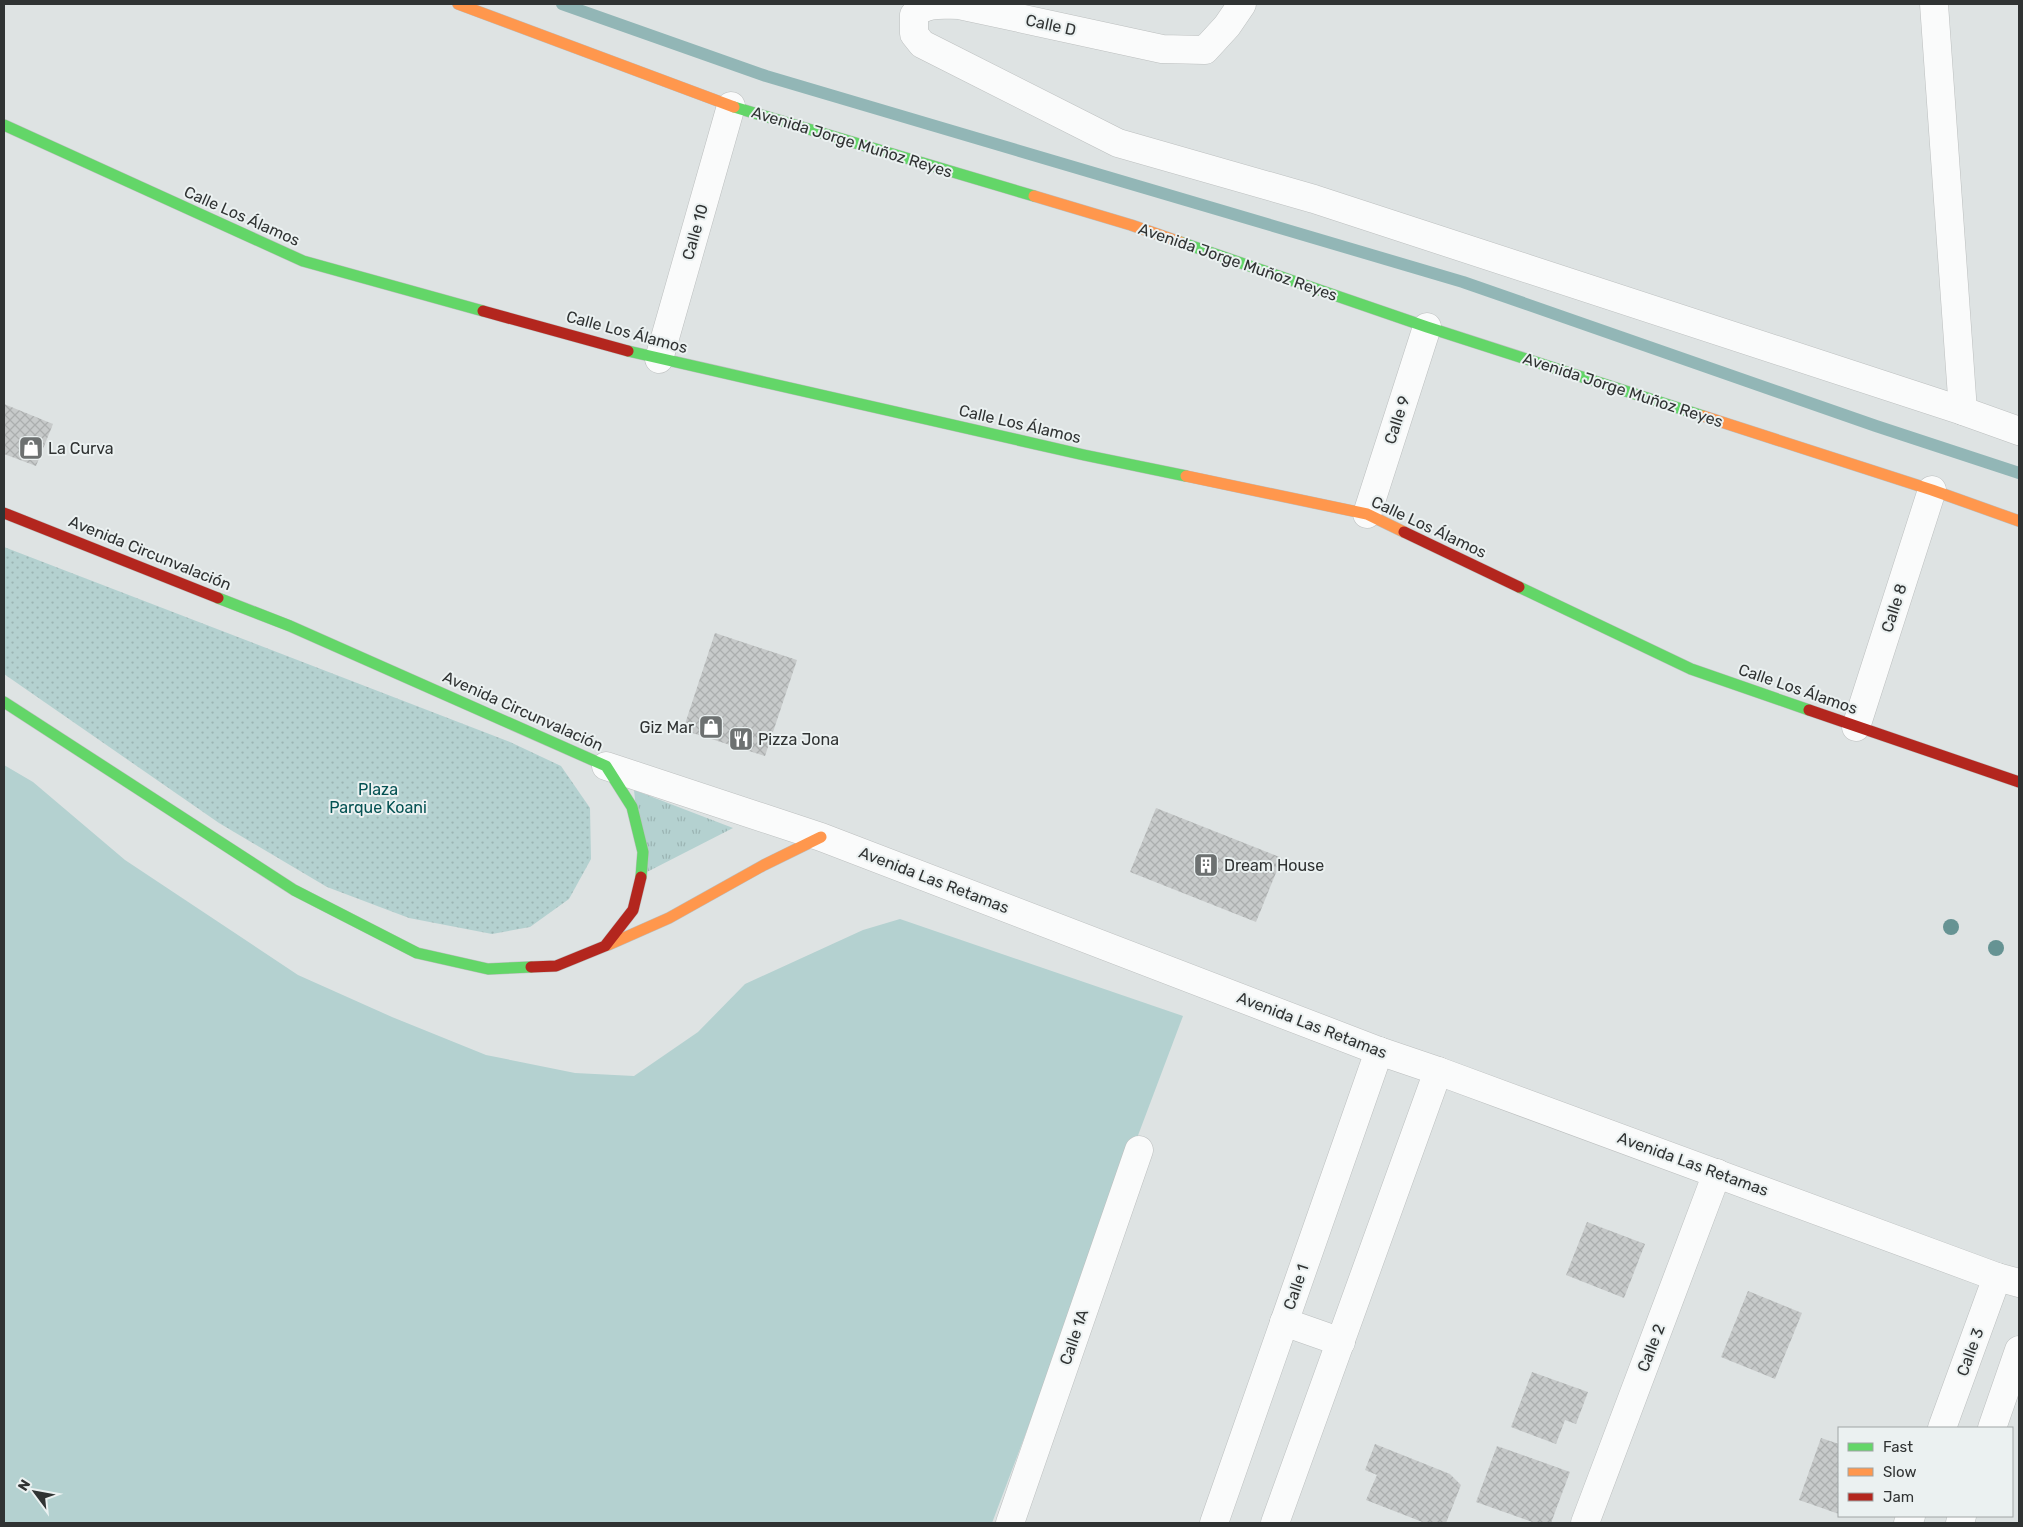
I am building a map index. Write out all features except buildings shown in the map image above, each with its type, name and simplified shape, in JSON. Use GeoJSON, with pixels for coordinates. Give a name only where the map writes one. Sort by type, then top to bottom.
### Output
{"type":"FeatureCollection","features":[{"type":"Feature","properties":{"kind":"street","name":"Avenida Jorge Muñoz Reyes"},"geometry":{"type":"LineString","coordinates":[[458,4],[731,106],[1131,226],[1427,327],[1932,490],[2019,521]]}},
{"type":"Feature","properties":{"kind":"street","name":"Calle D"},"geometry":{"type":"LineString","coordinates":[[1242,4],[1227,26],[1205,50],[1162,49],[959,5],[934,4],[919,8],[914,15],[914,34],[922,44],[1118,143],[1314,199],[1963,411]]}},
{"type":"Feature","properties":{"kind":"street"},"geometry":{"type":"LineString","coordinates":[[1934,4],[1963,411],[2019,431]]}},
{"type":"Feature","properties":{"kind":"street","name":"Calle 10"},"geometry":{"type":"LineString","coordinates":[[659,359],[731,106]]}},
{"type":"Feature","properties":{"kind":"street","name":"Calle Los Álamos"},"geometry":{"type":"LineString","coordinates":[[4,125],[303,261],[659,359],[1084,455],[1367,514],[1691,669],[2019,782]]}},
{"type":"Feature","properties":{"kind":"street","name":"Calle 9"},"geometry":{"type":"LineString","coordinates":[[1367,514],[1427,327]]}},
{"type":"Feature","properties":{"kind":"street","name":"Calle 8"},"geometry":{"type":"LineString","coordinates":[[1856,727],[1932,490]]}},
{"type":"Feature","properties":{"kind":"street","name":"Avenida Circunvalación"},"geometry":{"type":"LineString","coordinates":[[4,513],[290,626],[606,766],[632,807],[643,852],[640,883],[632,910],[605,946]]}},
{"type":"Feature","properties":{"kind":"street"},"geometry":{"type":"LineString","coordinates":[[4,702],[294,890],[417,953],[488,969],[556,966],[669,918],[764,865],[821,837]]}},
{"type":"Feature","properties":{"kind":"street","name":"Avenida Las Retamas"},"geometry":{"type":"LineString","coordinates":[[606,766],[821,837],[1379,1051],[2008,1280]]}},
{"type":"Feature","properties":{"kind":"street","name":"Calle 1"},"geometry":{"type":"LineString","coordinates":[[1214,1523],[1379,1051]]}},
{"type":"Feature","properties":{"kind":"street"},"geometry":{"type":"LineString","coordinates":[[1275,1523],[1438,1071]]}},
{"type":"Feature","properties":{"kind":"street","name":"Calle 1A"},"geometry":{"type":"LineString","coordinates":[[1010,1523],[1139,1150]]}},
{"type":"Feature","properties":{"kind":"street","name":"Calle 2"},"geometry":{"type":"LineString","coordinates":[[1586,1523],[1717,1173]]}},
{"type":"Feature","properties":{"kind":"street","name":"Calle 3"},"geometry":{"type":"LineString","coordinates":[[1942,1427],[2008,1280]]}},
{"type":"Feature","properties":{"kind":"street"},"geometry":{"type":"LineString","coordinates":[[1284,1322],[1341,1342]]}},
{"type":"Feature","properties":{"kind":"street"},"geometry":{"type":"LineString","coordinates":[[1992,1427],[2019,1350]]}},
{"type":"Feature","properties":{"kind":"green space","name":"Plaza Parque Koani"},"geometry":{"type":"Polygon","coordinates":[[[4,547],[510,742],[561,766],[590,808],[591,859],[569,899],[530,927],[492,934],[409,918],[327,887],[219,823],[4,674],[4,547]]]}},
{"type":"Feature","properties":{"kind":"green space"},"geometry":{"type":"Polygon","coordinates":[[[4,765],[33,782],[125,860],[298,975],[392,1017],[486,1055],[575,1073],[634,1076],[698,1032],[745,984],[863,930],[900,919],[1183,1016],[992,1523],[4,1523],[4,765]]]}},
{"type":"Feature","properties":{"kind":"green space"},"geometry":{"type":"Polygon","coordinates":[[[634,790],[733,828],[643,874],[634,790]]]}},
{"type":"Feature","properties":{"kind":"waterway"},"geometry":{"type":"LineString","coordinates":[[562,4],[766,76],[1463,282],[1876,426],[2019,473]]}},
{"type":"Feature","properties":{"kind":"traffic: fast"},"geometry":{"type":"LineString","coordinates":[[734,107],[1034,196]]}},
{"type":"Feature","properties":{"kind":"traffic: fast"},"geometry":{"type":"LineString","coordinates":[[4,125],[303,261],[483,311]]}},
{"type":"Feature","properties":{"kind":"traffic: fast"},"geometry":{"type":"LineString","coordinates":[[1180,242],[1427,327],[1703,416]]}},
{"type":"Feature","properties":{"kind":"traffic: fast"},"geometry":{"type":"LineString","coordinates":[[628,351],[1084,455],[1186,476]]}},
{"type":"Feature","properties":{"kind":"traffic: fast"},"geometry":{"type":"LineString","coordinates":[[1519,587],[1691,669],[1809,710]]}},
{"type":"Feature","properties":{"kind":"traffic: fast"},"geometry":{"type":"LineString","coordinates":[[218,598],[290,626],[606,766],[632,807],[643,852],[641,877]]}},
{"type":"Feature","properties":{"kind":"traffic: fast"},"geometry":{"type":"LineString","coordinates":[[4,702],[294,890],[417,953],[488,969],[531,967]]}},
{"type":"Feature","properties":{"kind":"traffic: slow"},"geometry":{"type":"LineString","coordinates":[[458,4],[734,107]]}},
{"type":"Feature","properties":{"kind":"traffic: slow"},"geometry":{"type":"LineString","coordinates":[[1034,196],[1180,242]]}},
{"type":"Feature","properties":{"kind":"traffic: slow"},"geometry":{"type":"LineString","coordinates":[[1703,416],[1932,490],[2019,521]]}},
{"type":"Feature","properties":{"kind":"traffic: slow"},"geometry":{"type":"LineString","coordinates":[[1186,476],[1367,514],[1404,532]]}},
{"type":"Feature","properties":{"kind":"traffic: slow"},"geometry":{"type":"LineString","coordinates":[[608,945],[669,918],[764,865],[821,837]]}},
{"type":"Feature","properties":{"kind":"traffic: jam"},"geometry":{"type":"LineString","coordinates":[[483,311],[628,351]]}},
{"type":"Feature","properties":{"kind":"traffic: jam"},"geometry":{"type":"LineString","coordinates":[[4,513],[218,598]]}},
{"type":"Feature","properties":{"kind":"traffic: jam"},"geometry":{"type":"LineString","coordinates":[[1404,532],[1519,587]]}},
{"type":"Feature","properties":{"kind":"traffic: jam"},"geometry":{"type":"LineString","coordinates":[[1809,710],[2019,782]]}},
{"type":"Feature","properties":{"kind":"traffic: jam"},"geometry":{"type":"LineString","coordinates":[[531,967],[556,966],[605,946],[633,910],[641,877]]}},
{"type":"Feature","properties":{"kind":"place","name":"La Curva"},"geometry":{"type":"Point","coordinates":[31,448]}},
{"type":"Feature","properties":{"kind":"place","name":"Giz Mar"},"geometry":{"type":"Point","coordinates":[711,727]}},
{"type":"Feature","properties":{"kind":"place","name":"Pizza Jona"},"geometry":{"type":"Point","coordinates":[741,739]}},
{"type":"Feature","properties":{"kind":"place","name":"Dream House"},"geometry":{"type":"Point","coordinates":[1206,865]}}]}
